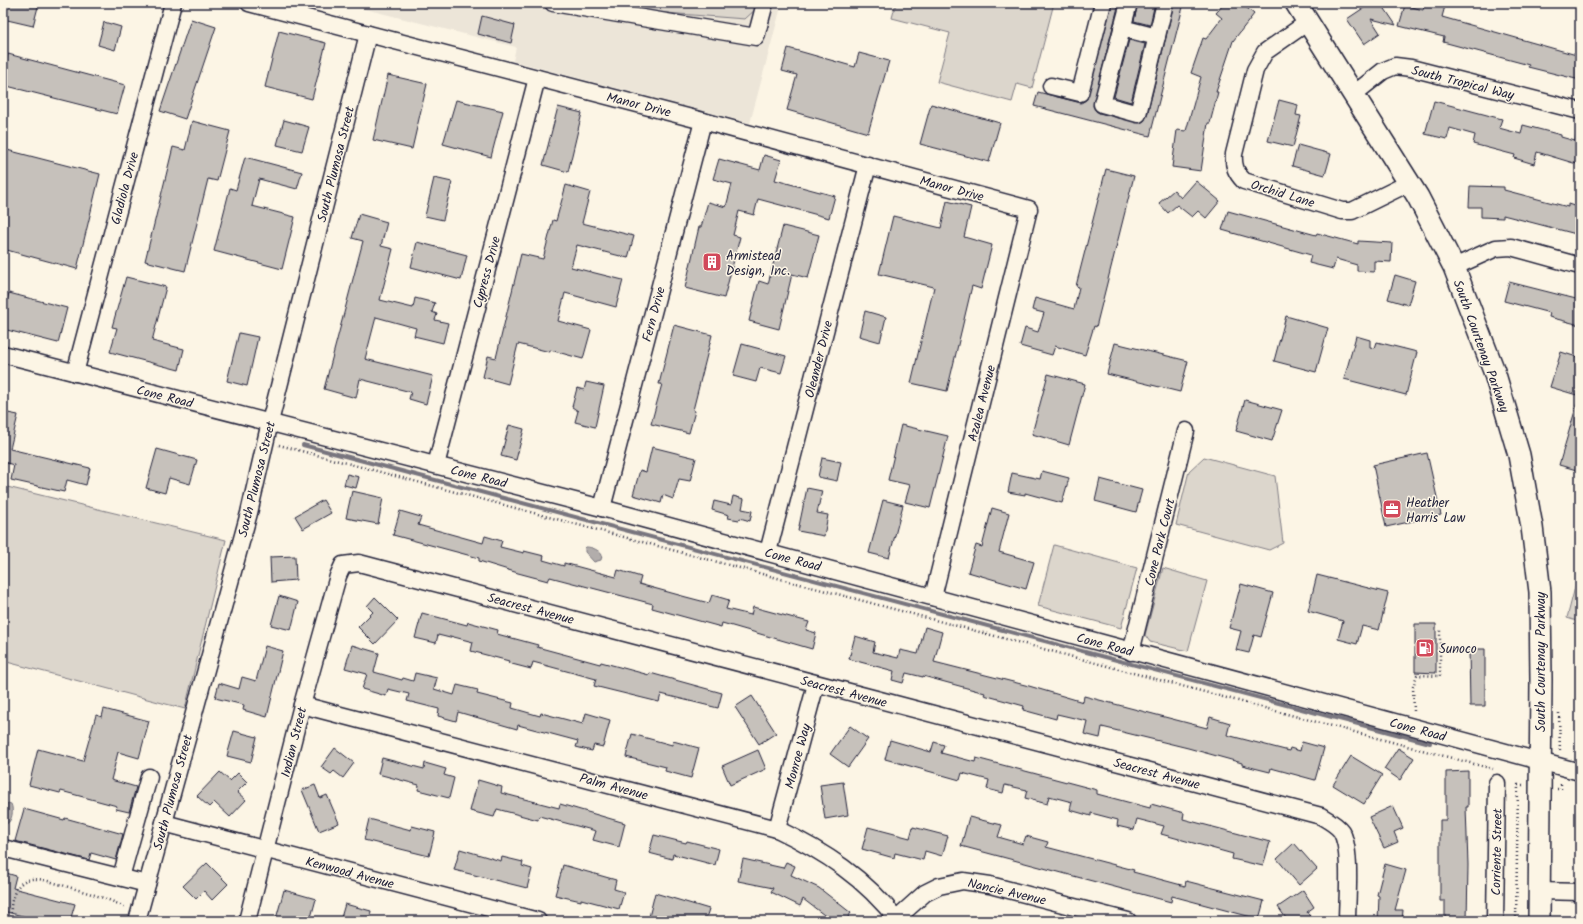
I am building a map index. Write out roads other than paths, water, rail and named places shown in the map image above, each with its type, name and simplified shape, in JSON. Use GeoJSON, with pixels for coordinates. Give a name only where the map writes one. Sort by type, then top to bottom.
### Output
{"type":"FeatureCollection","features":[{"type":"Feature","properties":{"kind":"main road","name":"South Courtenay Parkway"},"geometry":{"type":"LineString","coordinates":[[1296,3],[1418,197],[1454,267],[1494,371],[1519,455],[1532,527],[1540,592],[1541,680],[1539,921]]}},
{"type":"Feature","properties":{"kind":"street","name":"Gladiola Drive"},"geometry":{"type":"LineString","coordinates":[[74,373],[173,3]]}},
{"type":"Feature","properties":{"kind":"street","name":"Manor Drive"},"geometry":{"type":"LineString","coordinates":[[249,3],[703,121],[1029,209]]}},
{"type":"Feature","properties":{"kind":"street"},"geometry":{"type":"LineString","coordinates":[[553,3],[756,37],[765,3]]}},
{"type":"Feature","properties":{"kind":"street"},"geometry":{"type":"LineString","coordinates":[[1051,86],[1080,93],[1103,3]]}},
{"type":"Feature","properties":{"kind":"street"},"geometry":{"type":"LineString","coordinates":[[1129,3],[1102,104],[1138,114],[1165,3]]}},
{"type":"Feature","properties":{"kind":"street","name":"Orchid Lane"},"geometry":{"type":"LineString","coordinates":[[1308,22],[1265,52],[1255,70],[1234,154],[1233,162],[1238,176],[1244,181],[1342,211],[1352,211],[1409,183]]}},
{"type":"Feature","properties":{"kind":"street"},"geometry":{"type":"LineString","coordinates":[[1122,28],[1157,37]]}},
{"type":"Feature","properties":{"kind":"street","name":"South Plumosa Street"},"geometry":{"type":"LineString","coordinates":[[138,918],[246,521],[368,34]]}},
{"type":"Feature","properties":{"kind":"street","name":"South Tropical Way"},"geometry":{"type":"LineString","coordinates":[[1354,94],[1383,71],[1395,66],[1411,68],[1580,111]]}},
{"type":"Feature","properties":{"kind":"street","name":"Cypress Drive"},"geometry":{"type":"LineString","coordinates":[[436,465],[537,78]]}},
{"type":"Feature","properties":{"kind":"street","name":"Fern Drive"},"geometry":{"type":"LineString","coordinates":[[602,508],[703,121]]}},
{"type":"Feature","properties":{"kind":"street","name":"Oleander Drive"},"geometry":{"type":"LineString","coordinates":[[768,552],[868,165]]}},
{"type":"Feature","properties":{"kind":"street","name":"Azalea Avenue"},"geometry":{"type":"LineString","coordinates":[[934,597],[1029,209]]}},
{"type":"Feature","properties":{"kind":"street"},"geometry":{"type":"LineString","coordinates":[[1454,267],[1496,248],[1511,247],[1580,266]]}},
{"type":"Feature","properties":{"kind":"street","name":"Cone Road"},"geometry":{"type":"LineString","coordinates":[[3,354],[602,508],[1580,772]]}},
{"type":"Feature","properties":{"kind":"street","name":"Cone Park Court"},"geometry":{"type":"LineString","coordinates":[[1131,652],[1186,431]]}},
{"type":"Feature","properties":{"kind":"street","name":"Seacrest Avenue"},"geometry":{"type":"LineString","coordinates":[[343,565],[358,563],[1321,816],[1330,821],[1340,830],[1344,840],[1347,853],[1347,921]]}},
{"type":"Feature","properties":{"kind":"street","name":"Indian Street"},"geometry":{"type":"LineString","coordinates":[[247,921],[302,705],[338,576],[343,565]]}},
{"type":"Feature","properties":{"kind":"street","name":"Monroe Way"},"geometry":{"type":"LineString","coordinates":[[777,828],[816,684]]}},
{"type":"Feature","properties":{"kind":"street","name":"Palm Avenue"},"geometry":{"type":"LineString","coordinates":[[302,705],[777,828],[809,844],[842,865],[868,887],[897,920]]}},
{"type":"Feature","properties":{"kind":"street"},"geometry":{"type":"LineString","coordinates":[[121,877],[149,777]]}},
{"type":"Feature","properties":{"kind":"street","name":"Corriente Street"},"geometry":{"type":"LineString","coordinates":[[1495,921],[1498,777]]}},
{"type":"Feature","properties":{"kind":"street","name":"Kenwood Avenue"},"geometry":{"type":"LineString","coordinates":[[164,823],[538,921]]}},
{"type":"Feature","properties":{"kind":"street"},"geometry":{"type":"LineString","coordinates":[[3,848],[147,884]]}},
{"type":"Feature","properties":{"kind":"street","name":"Nancie Avenue"},"geometry":{"type":"LineString","coordinates":[[897,920],[924,893],[939,886],[963,881],[990,884],[1128,921]]}},
{"type":"Feature","properties":{"kind":"street"},"geometry":{"type":"LineString","coordinates":[[1540,892],[1580,892]]}},
{"type":"Feature","properties":{"kind":"waterway"},"geometry":{"type":"LineString","coordinates":[[303,445],[1430,743]]}},
{"type":"Feature","properties":{"kind":"place","name":"Armistead Design, Inc."},"geometry":{"type":"Point","coordinates":[712,262]}},
{"type":"Feature","properties":{"kind":"place","name":"Heather Harris Law"},"geometry":{"type":"Point","coordinates":[1392,509]}},
{"type":"Feature","properties":{"kind":"place","name":"Sunoco"},"geometry":{"type":"Point","coordinates":[1425,648]}}]}
